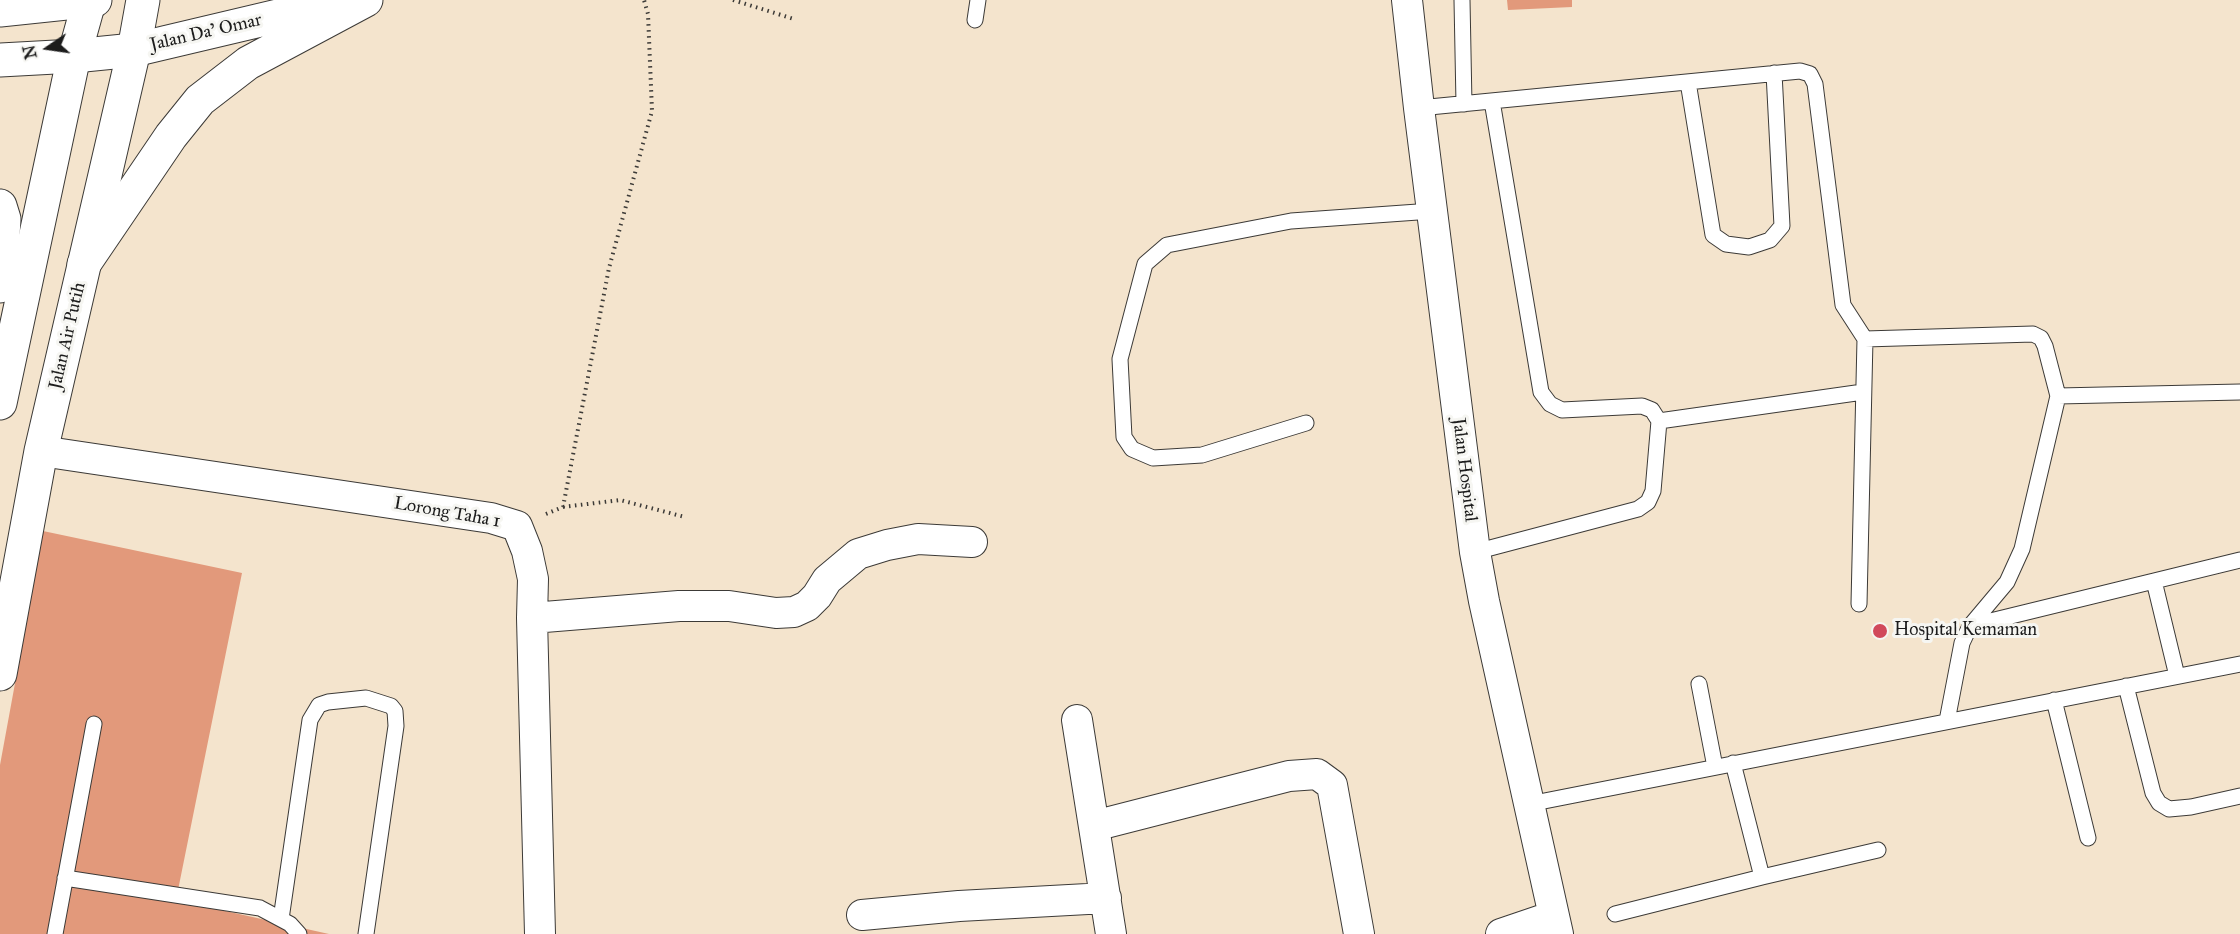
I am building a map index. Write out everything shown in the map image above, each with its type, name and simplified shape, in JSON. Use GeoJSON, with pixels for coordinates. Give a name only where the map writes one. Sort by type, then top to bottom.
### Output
{"type":"FeatureCollection","features":[{"type":"Feature","properties":{"kind":"main road","name":"Jalan Air Putih"},"geometry":{"type":"LineString","coordinates":[[0,674],[41,451],[134,50],[143,0]]}},
{"type":"Feature","properties":{"kind":"main road","name":"Jalan Da' Omar"},"geometry":{"type":"LineString","coordinates":[[0,60],[134,50],[348,0]]}},
{"type":"Feature","properties":{"kind":"main road"},"geometry":{"type":"LineString","coordinates":[[84,264],[171,136],[200,100],[248,63],[366,0]]}},
{"type":"Feature","properties":{"kind":"main road"},"geometry":{"type":"LineString","coordinates":[[0,10],[92,1],[74,56],[0,403]]}},
{"type":"Feature","properties":{"kind":"main road"},"geometry":{"type":"LineString","coordinates":[[0,206],[4,219],[0,286]]}},
{"type":"Feature","properties":{"kind":"street","name":"Jalan Hospital"},"geometry":{"type":"LineString","coordinates":[[1407,0],[1474,552],[1556,925]]}},
{"type":"Feature","properties":{"kind":"street","name":"Lorong Taha 1"},"geometry":{"type":"LineString","coordinates":[[41,451],[491,518],[517,526],[527,551],[533,579],[540,934]]}},
{"type":"Feature","properties":{"kind":"street"},"geometry":{"type":"LineString","coordinates":[[532,618],[679,606],[729,606],[776,613],[794,612],[807,606],[817,596],[826,580],[858,554],[886,545],[918,539],[972,542]]}},
{"type":"Feature","properties":{"kind":"street"},"geometry":{"type":"LineString","coordinates":[[1077,720],[1111,934]]}},
{"type":"Feature","properties":{"kind":"street"},"geometry":{"type":"LineString","coordinates":[[1094,826],[1289,776],[1317,774],[1332,785],[1359,934]]}},
{"type":"Feature","properties":{"kind":"street"},"geometry":{"type":"LineString","coordinates":[[862,915],[959,906],[1106,898]]}},
{"type":"Feature","properties":{"kind":"street"},"geometry":{"type":"LineString","coordinates":[[1501,934],[1556,925]]}},
{"type":"Feature","properties":{"kind":"lane"},"geometry":{"type":"LineString","coordinates":[[975,20],[978,0]]}},
{"type":"Feature","properties":{"kind":"lane"},"geometry":{"type":"LineString","coordinates":[[1462,0],[1464,104]]}},
{"type":"Feature","properties":{"kind":"lane"},"geometry":{"type":"LineString","coordinates":[[1419,108],[1774,73],[1800,71],[1810,74],[1815,84],[1843,305],[1865,339],[1859,604]]}},
{"type":"Feature","properties":{"kind":"lane"},"geometry":{"type":"LineString","coordinates":[[1688,82],[1713,235],[1726,244],[1749,247],[1770,240],[1782,226],[1774,73]]}},
{"type":"Feature","properties":{"kind":"lane"},"geometry":{"type":"LineString","coordinates":[[1474,552],[1638,509],[1648,502],[1653,491],[1659,421],[1652,410],[1642,406],[1562,410],[1550,404],[1541,392],[1492,101]]}},
{"type":"Feature","properties":{"kind":"lane"},"geometry":{"type":"LineString","coordinates":[[1306,423],[1202,456],[1153,458],[1132,449],[1124,437],[1120,359],[1145,264],[1167,244],[1291,221],[1432,211]]}},
{"type":"Feature","properties":{"kind":"lane"},"geometry":{"type":"LineString","coordinates":[[1865,339],[2033,334],[2041,338],[2046,346],[2058,396],[2022,549],[2007,582],[1970,626],[1962,643],[1947,721]]}},
{"type":"Feature","properties":{"kind":"lane"},"geometry":{"type":"LineString","coordinates":[[1659,421],[1863,392]]}},
{"type":"Feature","properties":{"kind":"lane"},"geometry":{"type":"LineString","coordinates":[[2058,396],[2240,392]]}},
{"type":"Feature","properties":{"kind":"lane"},"geometry":{"type":"LineString","coordinates":[[1970,626],[2240,560]]}},
{"type":"Feature","properties":{"kind":"lane"},"geometry":{"type":"LineString","coordinates":[[2154,581],[2177,676]]}},
{"type":"Feature","properties":{"kind":"lane"},"geometry":{"type":"LineString","coordinates":[[1529,804],[2240,664]]}},
{"type":"Feature","properties":{"kind":"lane"},"geometry":{"type":"LineString","coordinates":[[1699,684],[1715,767]]}},
{"type":"Feature","properties":{"kind":"lane"},"geometry":{"type":"LineString","coordinates":[[2126,686],[2153,793],[2159,803],[2169,809],[2192,807],[2240,796]]}},
{"type":"Feature","properties":{"kind":"lane"},"geometry":{"type":"LineString","coordinates":[[281,919],[310,720],[319,705],[328,702],[366,699],[392,706],[395,711],[396,726],[366,934]]}},
{"type":"Feature","properties":{"kind":"lane"},"geometry":{"type":"LineString","coordinates":[[2054,700],[2088,838]]}},
{"type":"Feature","properties":{"kind":"lane"},"geometry":{"type":"LineString","coordinates":[[55,934],[94,724]]}},
{"type":"Feature","properties":{"kind":"lane"},"geometry":{"type":"LineString","coordinates":[[1733,763],[1762,877]]}},
{"type":"Feature","properties":{"kind":"lane"},"geometry":{"type":"LineString","coordinates":[[1615,914],[1878,850]]}},
{"type":"Feature","properties":{"kind":"lane"},"geometry":{"type":"LineString","coordinates":[[65,878],[260,908],[291,924],[299,934]]}},
{"type":"Feature","properties":{"kind":"path"},"geometry":{"type":"LineString","coordinates":[[563,507],[609,268],[652,111],[648,14],[644,0]]}},
{"type":"Feature","properties":{"kind":"path"},"geometry":{"type":"LineString","coordinates":[[733,0],[794,18]]}},
{"type":"Feature","properties":{"kind":"path"},"geometry":{"type":"LineString","coordinates":[[517,526],[563,507],[620,500],[685,517]]}},
{"type":"Feature","properties":{"kind":"building"},"geometry":{"type":"Polygon","coordinates":[[[1507,0],[1572,0],[1572,7],[1508,10],[1507,0]]]}},
{"type":"Feature","properties":{"kind":"building"},"geometry":{"type":"Polygon","coordinates":[[[43,531],[242,573],[176,900],[329,934],[0,934],[0,765],[43,531]]]}},
{"type":"Feature","properties":{"kind":"place","name":"Hospital Kemaman"},"geometry":{"type":"Point","coordinates":[1880,631]}}]}
